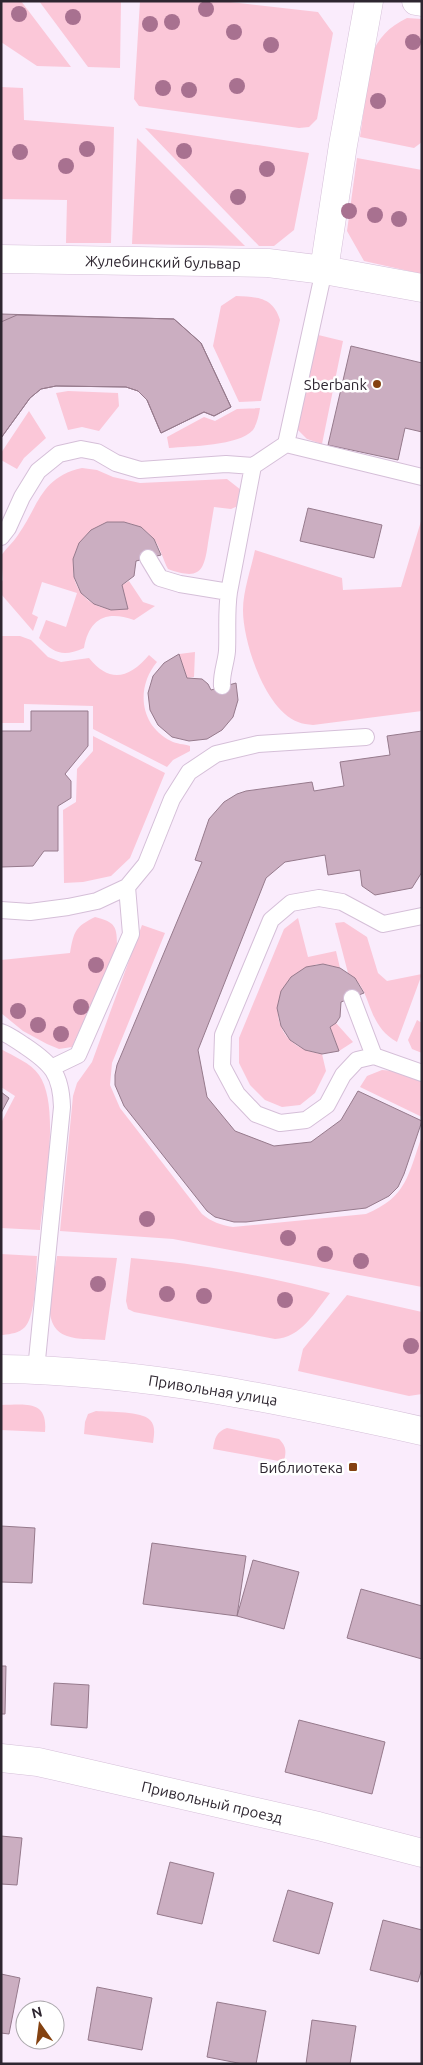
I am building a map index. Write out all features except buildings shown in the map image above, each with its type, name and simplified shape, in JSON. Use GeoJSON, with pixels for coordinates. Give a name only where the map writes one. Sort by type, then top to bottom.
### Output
{"type":"FeatureCollection","features":[{"type":"Feature","properties":{"kind":"street"},"geometry":{"type":"LineString","coordinates":[[324,270],[343,145],[369,1]]}},
{"type":"Feature","properties":{"kind":"street"},"geometry":{"type":"LineString","coordinates":[[416,1],[422,2]]}},
{"type":"Feature","properties":{"kind":"street","name":"Жулебинский бульвар"},"geometry":{"type":"LineString","coordinates":[[1,259],[268,264],[324,270],[422,288]]}},
{"type":"Feature","properties":{"kind":"street","name":"Привольная улица"},"geometry":{"type":"LineString","coordinates":[[1,1369],[36,1370],[198,1386],[296,1403],[422,1431]]}},
{"type":"Feature","properties":{"kind":"street","name":"Привольный проезд"},"geometry":{"type":"LineString","coordinates":[[1,1758],[48,1764],[318,1826],[422,1853]]}},
{"type":"Feature","properties":{"kind":"lane"},"geometry":{"type":"LineString","coordinates":[[1,537],[8,528],[22,497],[38,471],[59,454],[81,449],[97,452],[116,463],[140,470],[226,464],[253,466],[286,444],[324,270]]}},
{"type":"Feature","properties":{"kind":"lane"},"geometry":{"type":"LineString","coordinates":[[286,444],[422,477]]}},
{"type":"Feature","properties":{"kind":"lane"},"geometry":{"type":"LineString","coordinates":[[222,686],[227,650],[226,612],[228,592],[253,466]]}},
{"type":"Feature","properties":{"kind":"lane"},"geometry":{"type":"LineString","coordinates":[[148,558],[160,578],[180,584],[228,592]]}},
{"type":"Feature","properties":{"kind":"lane"},"geometry":{"type":"LineString","coordinates":[[1,910],[30,912],[68,907],[97,901],[127,888],[146,864],[172,799],[189,772],[216,754],[258,744],[366,737]]}},
{"type":"Feature","properties":{"kind":"lane"},"geometry":{"type":"LineString","coordinates":[[53,1067],[78,1055],[131,934],[127,888]]}},
{"type":"Feature","properties":{"kind":"lane"},"geometry":{"type":"LineString","coordinates":[[422,916],[383,924],[342,902],[319,898],[291,903],[271,920],[223,1035],[222,1066],[237,1094],[256,1114],[280,1123],[306,1120],[328,1105],[343,1075],[357,1060],[374,1056],[422,1073]]}},
{"type":"Feature","properties":{"kind":"lane"},"geometry":{"type":"LineString","coordinates":[[352,998],[374,1056]]}},
{"type":"Feature","properties":{"kind":"lane"},"geometry":{"type":"LineString","coordinates":[[1,1032],[38,1055],[53,1067],[61,1088],[62,1107],[36,1370]]}},
{"type":"Feature","properties":{"kind":"shaded area"},"geometry":{"type":"Polygon","coordinates":[[[1,1],[21,1],[71,67],[37,66],[1,42],[1,1]]]}},
{"type":"Feature","properties":{"kind":"shaded area"},"geometry":{"type":"Polygon","coordinates":[[[39,1],[121,1],[120,68],[88,67],[39,1]]]}},
{"type":"Feature","properties":{"kind":"shaded area"},"geometry":{"type":"Polygon","coordinates":[[[140,1],[222,1],[318,12],[333,33],[317,119],[309,127],[299,128],[139,106],[134,99],[140,1]]]}},
{"type":"Feature","properties":{"kind":"shaded area"},"geometry":{"type":"Polygon","coordinates":[[[407,18],[422,19],[422,142],[414,148],[360,137],[371,58],[384,34],[407,18]]]}},
{"type":"Feature","properties":{"kind":"shaded area"},"geometry":{"type":"Polygon","coordinates":[[[1,87],[23,88],[24,120],[114,127],[111,243],[66,243],[67,200],[1,199],[1,87]]]}},
{"type":"Feature","properties":{"kind":"shaded area"},"geometry":{"type":"Polygon","coordinates":[[[145,128],[309,153],[294,230],[274,246],[259,246],[145,128]]]}},
{"type":"Feature","properties":{"kind":"shaded area"},"geometry":{"type":"Polygon","coordinates":[[[137,138],[245,246],[132,244],[137,138]]]}},
{"type":"Feature","properties":{"kind":"shaded area"},"geometry":{"type":"Polygon","coordinates":[[[357,158],[422,170],[422,274],[364,261],[347,231],[357,158]]]}},
{"type":"Feature","properties":{"kind":"shaded area"},"geometry":{"type":"Polygon","coordinates":[[[236,296],[257,298],[269,303],[277,312],[280,320],[261,401],[239,402],[213,346],[221,306],[236,296]]]}},
{"type":"Feature","properties":{"kind":"shaded area"},"geometry":{"type":"Polygon","coordinates":[[[310,333],[343,341],[322,444],[307,439],[295,427],[310,333]]]}},
{"type":"Feature","properties":{"kind":"shaded area"},"geometry":{"type":"Polygon","coordinates":[[[68,391],[118,393],[119,406],[99,431],[82,427],[68,430],[56,393],[68,391]]]}},
{"type":"Feature","properties":{"kind":"shaded area"},"geometry":{"type":"Polygon","coordinates":[[[260,408],[253,430],[237,439],[214,444],[169,448],[167,437],[204,417],[215,421],[237,409],[260,408]]]}},
{"type":"Feature","properties":{"kind":"shaded area"},"geometry":{"type":"Polygon","coordinates":[[[29,411],[46,438],[24,458],[17,469],[1,460],[1,453],[29,411]]]}},
{"type":"Feature","properties":{"kind":"shaded area"},"geometry":{"type":"Polygon","coordinates":[[[82,468],[97,470],[113,477],[140,483],[227,479],[241,490],[238,506],[231,509],[214,507],[204,561],[202,567],[193,574],[168,569],[155,541],[149,534],[136,526],[116,522],[101,525],[89,533],[80,543],[73,569],[75,582],[82,594],[94,604],[102,607],[128,609],[122,585],[129,581],[143,602],[155,606],[134,620],[115,616],[100,619],[90,630],[84,648],[65,653],[55,651],[39,638],[46,620],[66,627],[77,593],[42,582],[32,614],[38,617],[33,631],[1,594],[1,582],[3,580],[1,556],[18,535],[49,485],[68,472],[82,468]]]}},
{"type":"Feature","properties":{"kind":"shaded area"},"geometry":{"type":"Polygon","coordinates":[[[422,518],[422,711],[313,725],[300,723],[286,715],[275,704],[258,674],[244,624],[243,603],[255,550],[342,578],[343,590],[401,587],[422,518]]]}},
{"type":"Feature","properties":{"kind":"shaded area"},"geometry":{"type":"Polygon","coordinates":[[[1,636],[20,636],[31,640],[48,657],[61,662],[89,658],[104,671],[119,675],[134,669],[149,655],[157,662],[150,672],[146,683],[144,705],[147,716],[160,734],[173,742],[190,746],[190,751],[173,760],[167,767],[93,729],[93,706],[24,704],[24,723],[1,723],[1,636]]]}},
{"type":"Feature","properties":{"kind":"shaded area"},"geometry":{"type":"Polygon","coordinates":[[[195,652],[194,677],[187,678],[179,654],[195,652]]]}},
{"type":"Feature","properties":{"kind":"shaded area"},"geometry":{"type":"Polygon","coordinates":[[[93,736],[165,773],[130,858],[111,876],[83,882],[64,883],[63,810],[76,802],[77,769],[93,751],[93,736]]]}},
{"type":"Feature","properties":{"kind":"shaded area"},"geometry":{"type":"Polygon","coordinates":[[[95,917],[107,921],[114,926],[117,935],[117,947],[72,1047],[59,1049],[23,1031],[1,1013],[1,960],[70,953],[76,931],[95,917]]]}},
{"type":"Feature","properties":{"kind":"shaded area"},"geometry":{"type":"Polygon","coordinates":[[[298,918],[308,957],[336,951],[340,968],[326,964],[308,967],[297,973],[288,982],[282,993],[278,1005],[278,1018],[282,1030],[298,1046],[322,1054],[326,1071],[315,1093],[300,1105],[282,1107],[265,1100],[250,1085],[239,1063],[239,1038],[284,929],[298,918]]]}},
{"type":"Feature","properties":{"kind":"shaded area"},"geometry":{"type":"Polygon","coordinates":[[[344,922],[367,937],[378,973],[387,981],[422,974],[397,1042],[379,1026],[362,988],[348,973],[335,923],[344,922]]]}},
{"type":"Feature","properties":{"kind":"shaded area"},"geometry":{"type":"Polygon","coordinates":[[[142,925],[165,933],[112,1063],[110,1085],[120,1108],[202,1214],[216,1223],[233,1227],[366,1214],[380,1207],[398,1192],[409,1173],[422,1136],[422,1287],[173,1239],[60,1231],[73,1096],[77,1083],[92,1062],[142,925]]]}},
{"type":"Feature","properties":{"kind":"shaded area"},"geometry":{"type":"Polygon","coordinates":[[[417,1020],[422,1023],[422,1053],[412,1049],[408,1040],[417,1020]]]}},
{"type":"Feature","properties":{"kind":"shaded area"},"geometry":{"type":"Polygon","coordinates":[[[336,1023],[353,1042],[339,1051],[330,1027],[336,1023]]]}},
{"type":"Feature","properties":{"kind":"shaded area"},"geometry":{"type":"Polygon","coordinates":[[[1,1049],[22,1060],[36,1071],[46,1089],[50,1128],[40,1230],[1,1228],[1,1123],[15,1096],[1,1087],[1,1049]]]}},
{"type":"Feature","properties":{"kind":"shaded area"},"geometry":{"type":"Polygon","coordinates":[[[382,1070],[394,1071],[422,1081],[422,1117],[360,1087],[367,1076],[382,1070]]]}},
{"type":"Feature","properties":{"kind":"shaded area"},"geometry":{"type":"Polygon","coordinates":[[[1,1254],[37,1256],[35,1293],[29,1321],[20,1331],[3,1335],[1,1335],[1,1254]]]}},
{"type":"Feature","properties":{"kind":"shaded area"},"geometry":{"type":"Polygon","coordinates":[[[57,1256],[117,1258],[105,1340],[81,1339],[67,1336],[58,1331],[52,1323],[50,1301],[57,1256]]]}},
{"type":"Feature","properties":{"kind":"shaded area"},"geometry":{"type":"Polygon","coordinates":[[[131,1258],[231,1271],[330,1293],[313,1316],[300,1329],[284,1338],[275,1339],[134,1312],[128,1309],[126,1301],[131,1258]]]}},
{"type":"Feature","properties":{"kind":"shaded area"},"geometry":{"type":"Polygon","coordinates":[[[347,1295],[422,1312],[422,1394],[409,1396],[298,1371],[303,1349],[347,1295]]]}},
{"type":"Feature","properties":{"kind":"shaded area"},"geometry":{"type":"Polygon","coordinates":[[[1,1405],[26,1405],[39,1409],[45,1421],[45,1432],[1,1430],[1,1405]]]}},
{"type":"Feature","properties":{"kind":"shaded area"},"geometry":{"type":"Polygon","coordinates":[[[96,1411],[133,1413],[146,1417],[153,1425],[153,1443],[84,1434],[88,1414],[96,1411]]]}},
{"type":"Feature","properties":{"kind":"shaded area"},"geometry":{"type":"Polygon","coordinates":[[[227,1428],[279,1439],[285,1450],[284,1462],[213,1449],[214,1442],[220,1431],[227,1428]]]}},
{"type":"Feature","properties":{"kind":"place","name":"Sberbank"},"geometry":{"type":"Point","coordinates":[377,384]}},
{"type":"Feature","properties":{"kind":"place","name":"Библиотека"},"geometry":{"type":"Point","coordinates":[353,1467]}}]}
